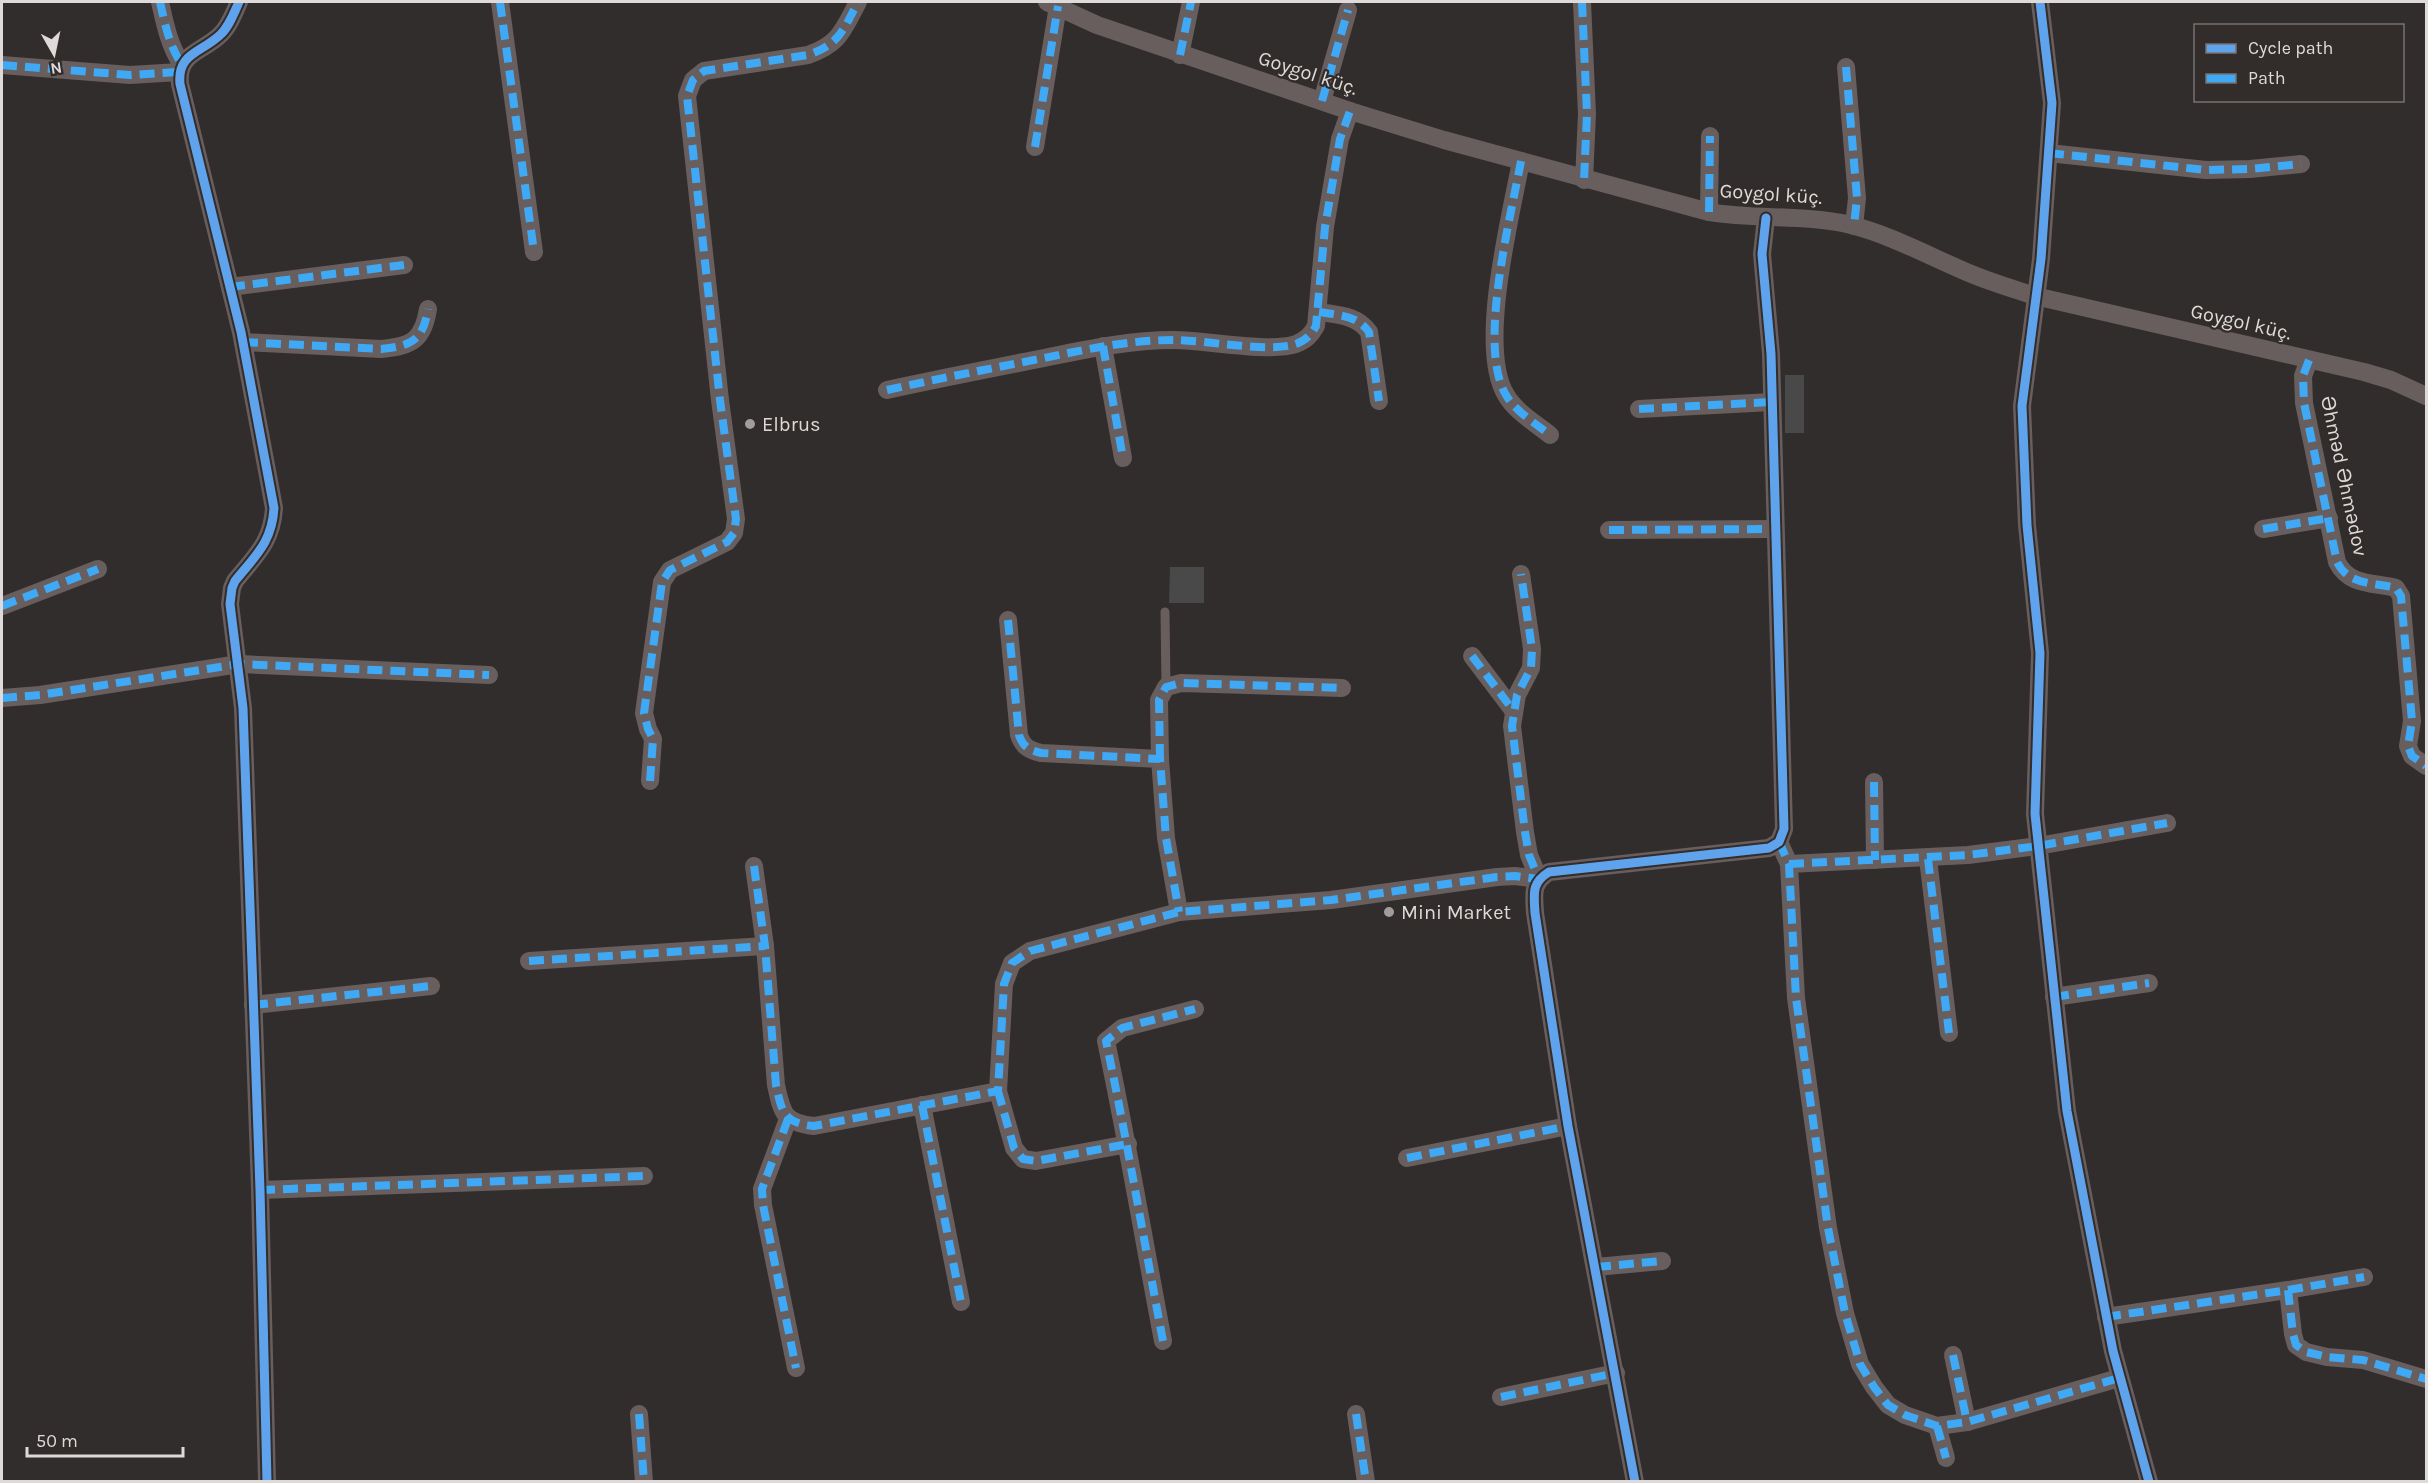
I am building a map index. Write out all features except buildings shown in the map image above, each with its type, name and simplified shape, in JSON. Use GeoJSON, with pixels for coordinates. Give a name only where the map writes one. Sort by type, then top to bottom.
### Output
{"type":"FeatureCollection","features":[{"type":"Feature","properties":{"kind":"street"},"geometry":{"type":"LineString","coordinates":[[160,2],[167,35],[180,69],[180,84],[243,342],[274,508],[273,527],[267,541],[232,588],[230,604],[243,708],[260,1190],[267,1482]]}},
{"type":"Feature","properties":{"kind":"street"},"geometry":{"type":"LineString","coordinates":[[2,65],[130,75],[180,69],[222,33],[239,2]]}},
{"type":"Feature","properties":{"kind":"street"},"geometry":{"type":"LineString","coordinates":[[500,2],[534,252]]}},
{"type":"Feature","properties":{"kind":"street"},"geometry":{"type":"LineString","coordinates":[[650,782],[653,739],[644,713],[662,582],[670,570],[727,542],[734,533],[736,519],[720,400],[687,96],[693,80],[704,71],[808,55],[823,50],[837,39],[858,2]]}},
{"type":"Feature","properties":{"kind":"street"},"geometry":{"type":"LineString","coordinates":[[1180,54],[1191,2]]}},
{"type":"Feature","properties":{"kind":"street"},"geometry":{"type":"LineString","coordinates":[[1582,2],[1587,114],[1584,180]]}},
{"type":"Feature","properties":{"kind":"street"},"geometry":{"type":"LineString","coordinates":[[2040,2],[2052,103],[2036,296],[2024,374],[2022,431],[2026,525],[2040,653],[2035,787],[2038,846],[2067,1111],[2119,1378],[2149,1482]]}},
{"type":"Feature","properties":{"kind":"street"},"geometry":{"type":"LineString","coordinates":[[1035,147],[1053,4]]}},
{"type":"Feature","properties":{"kind":"street","name":"Goygol küç."},"geometry":{"type":"LineString","coordinates":[[1053,4],[1097,25],[1350,111],[1584,180],[1735,217],[1815,219],[1854,226],[1889,237],[1990,282],[2036,296],[2364,372],[2391,380],[2427,396]]}},
{"type":"Feature","properties":{"kind":"street"},"geometry":{"type":"LineString","coordinates":[[1322,101],[1348,10]]}},
{"type":"Feature","properties":{"kind":"street"},"geometry":{"type":"LineString","coordinates":[[1846,67],[1857,198],[1854,226]]}},
{"type":"Feature","properties":{"kind":"street"},"geometry":{"type":"LineString","coordinates":[[887,390],[1103,346],[1175,340],[1288,346],[1310,336],[1316,326],[1319,312],[1325,227],[1340,139],[1350,111]]}},
{"type":"Feature","properties":{"kind":"street"},"geometry":{"type":"LineString","coordinates":[[1709,212],[1710,136]]}},
{"type":"Feature","properties":{"kind":"street"},"geometry":{"type":"LineString","coordinates":[[2049,153],[2206,170],[2250,170],[2301,164]]}},
{"type":"Feature","properties":{"kind":"street"},"geometry":{"type":"LineString","coordinates":[[1521,161],[1496,298],[1494,327],[1498,376],[1506,395],[1515,406],[1550,435]]}},
{"type":"Feature","properties":{"kind":"street"},"geometry":{"type":"LineString","coordinates":[[1128,1144],[1036,1161],[1023,1159],[1014,1148],[998,1091],[1004,984],[1012,963],[1030,951],[1179,912],[1331,900],[1497,877],[1515,876],[1539,879],[1549,872],[1565,869],[1752,851],[1769,848],[1779,842],[1784,829],[1784,815],[1772,354],[1762,254],[1766,218]]}},
{"type":"Feature","properties":{"kind":"street"},"geometry":{"type":"LineString","coordinates":[[230,287],[404,265]]}},
{"type":"Feature","properties":{"kind":"street"},"geometry":{"type":"LineString","coordinates":[[243,342],[381,349],[399,347],[417,339],[425,326],[428,309]]}},
{"type":"Feature","properties":{"kind":"street"},"geometry":{"type":"LineString","coordinates":[[1319,312],[1354,318],[1369,332],[1379,401]]}},
{"type":"Feature","properties":{"kind":"street"},"geometry":{"type":"LineString","coordinates":[[1103,346],[1124,458]]}},
{"type":"Feature","properties":{"kind":"street","name":"Əhməd Əhmədov"},"geometry":{"type":"LineString","coordinates":[[2309,360],[2303,376],[2304,403],[2337,562],[2342,572],[2350,579],[2396,588],[2401,596],[2412,721],[2408,746],[2412,756],[2427,766]]}},
{"type":"Feature","properties":{"kind":"street"},"geometry":{"type":"LineString","coordinates":[[1640,409],[1772,402]]}},
{"type":"Feature","properties":{"kind":"street"},"geometry":{"type":"LineString","coordinates":[[2263,529],[2329,518]]}},
{"type":"Feature","properties":{"kind":"street"},"geometry":{"type":"LineString","coordinates":[[1609,530],[1775,529]]}},
{"type":"Feature","properties":{"kind":"street"},"geometry":{"type":"LineString","coordinates":[[2,606],[98,569]]}},
{"type":"Feature","properties":{"kind":"street"},"geometry":{"type":"LineString","coordinates":[[1521,574],[1532,649],[1531,668],[1517,695],[1512,726],[1529,855],[1539,879],[1534,897],[1535,913],[1568,1126],[1635,1482]]}},
{"type":"Feature","properties":{"kind":"street"},"geometry":{"type":"LineString","coordinates":[[1008,621],[1019,735],[1022,744],[1029,750],[1041,753],[1160,759]]}},
{"type":"Feature","properties":{"kind":"street"},"geometry":{"type":"LineString","coordinates":[[1472,656],[1513,711]]}},
{"type":"Feature","properties":{"kind":"street"},"geometry":{"type":"LineString","coordinates":[[2,698],[40,695],[239,664],[489,675]]}},
{"type":"Feature","properties":{"kind":"street"},"geometry":{"type":"LineString","coordinates":[[1179,912],[1166,838],[1160,759],[1159,700],[1166,687],[1181,683],[1342,688]]}},
{"type":"Feature","properties":{"kind":"street"},"geometry":{"type":"LineString","coordinates":[[1874,782],[1875,860]]}},
{"type":"Feature","properties":{"kind":"street"},"geometry":{"type":"LineString","coordinates":[[1789,864],[1928,859],[2038,846],[2167,823]]}},
{"type":"Feature","properties":{"kind":"street"},"geometry":{"type":"LineString","coordinates":[[1779,842],[1789,864],[1796,998],[1828,1228],[1845,1313],[1860,1364],[1874,1387],[1888,1405],[1905,1415],[1937,1426],[1967,1422],[2119,1378]]}},
{"type":"Feature","properties":{"kind":"street"},"geometry":{"type":"LineString","coordinates":[[1928,859],[1949,1033]]}},
{"type":"Feature","properties":{"kind":"street"},"geometry":{"type":"LineString","coordinates":[[754,866],[765,946],[776,1085],[781,1107],[788,1119],[799,1125],[814,1126],[998,1091]]}},
{"type":"Feature","properties":{"kind":"street"},"geometry":{"type":"LineString","coordinates":[[529,961],[765,946]]}},
{"type":"Feature","properties":{"kind":"street"},"geometry":{"type":"LineString","coordinates":[[2054,997],[2149,983]]}},
{"type":"Feature","properties":{"kind":"street"},"geometry":{"type":"LineString","coordinates":[[253,1005],[431,987]]}},
{"type":"Feature","properties":{"kind":"street"},"geometry":{"type":"LineString","coordinates":[[1163,1341],[1135,1194],[1128,1144],[1106,1041],[1122,1028],[1195,1009]]}},
{"type":"Feature","properties":{"kind":"street"},"geometry":{"type":"LineString","coordinates":[[922,1105],[961,1302]]}},
{"type":"Feature","properties":{"kind":"street"},"geometry":{"type":"LineString","coordinates":[[788,1119],[762,1189],[763,1205],[796,1368]]}},
{"type":"Feature","properties":{"kind":"street"},"geometry":{"type":"LineString","coordinates":[[1407,1158],[1568,1126]]}},
{"type":"Feature","properties":{"kind":"street"},"geometry":{"type":"LineString","coordinates":[[260,1190],[644,1176]]}},
{"type":"Feature","properties":{"kind":"street"},"geometry":{"type":"LineString","coordinates":[[1596,1267],[1662,1261]]}},
{"type":"Feature","properties":{"kind":"street"},"geometry":{"type":"LineString","coordinates":[[2106,1317],[2364,1277]]}},
{"type":"Feature","properties":{"kind":"street"},"geometry":{"type":"LineString","coordinates":[[2288,1290],[2296,1345],[2306,1352],[2327,1357],[2363,1360],[2427,1379]]}},
{"type":"Feature","properties":{"kind":"street"},"geometry":{"type":"LineString","coordinates":[[1953,1355],[1967,1422]]}},
{"type":"Feature","properties":{"kind":"street"},"geometry":{"type":"LineString","coordinates":[[1501,1397],[1616,1373]]}},
{"type":"Feature","properties":{"kind":"street"},"geometry":{"type":"LineString","coordinates":[[639,1414],[644,1482]]}},
{"type":"Feature","properties":{"kind":"street"},"geometry":{"type":"LineString","coordinates":[[1356,1414],[1366,1482]]}},
{"type":"Feature","properties":{"kind":"street"},"geometry":{"type":"LineString","coordinates":[[1937,1426],[1946,1458]]}},
{"type":"Feature","properties":{"kind":"lane"},"geometry":{"type":"LineString","coordinates":[[1165,612],[1166,687]]}},
{"type":"Feature","properties":{"kind":"marked path"},"geometry":{"type":"LineString","coordinates":[[160,2],[171,42],[182,65]]}},
{"type":"Feature","properties":{"kind":"marked path"},"geometry":{"type":"LineString","coordinates":[[500,2],[534,252]]}},
{"type":"Feature","properties":{"kind":"marked path"},"geometry":{"type":"LineString","coordinates":[[650,781],[653,739],[644,713],[662,582],[670,570],[727,542],[734,533],[736,519],[720,400],[687,96],[693,80],[704,71],[808,55],[819,51],[839,35],[858,2]]}},
{"type":"Feature","properties":{"kind":"marked path"},"geometry":{"type":"LineString","coordinates":[[1180,55],[1191,2]]}},
{"type":"Feature","properties":{"kind":"marked path"},"geometry":{"type":"LineString","coordinates":[[1582,2],[1587,114],[1584,180]]}},
{"type":"Feature","properties":{"kind":"marked path"},"geometry":{"type":"LineString","coordinates":[[1035,147],[1058,6]]}},
{"type":"Feature","properties":{"kind":"marked path"},"geometry":{"type":"LineString","coordinates":[[1322,101],[1348,10]]}},
{"type":"Feature","properties":{"kind":"marked path"},"geometry":{"type":"LineString","coordinates":[[2,65],[130,75],[179,72]]}},
{"type":"Feature","properties":{"kind":"marked path"},"geometry":{"type":"LineString","coordinates":[[1846,67],[1857,198],[1854,226]]}},
{"type":"Feature","properties":{"kind":"marked path"},"geometry":{"type":"LineString","coordinates":[[887,390],[1072,352],[1123,344],[1174,340],[1270,347],[1303,341],[1316,326],[1325,227],[1340,139],[1350,111]]}},
{"type":"Feature","properties":{"kind":"marked path"},"geometry":{"type":"LineString","coordinates":[[1709,212],[1710,136]]}},
{"type":"Feature","properties":{"kind":"marked path"},"geometry":{"type":"LineString","coordinates":[[2049,153],[2206,170],[2301,164]]}},
{"type":"Feature","properties":{"kind":"marked path"},"geometry":{"type":"LineString","coordinates":[[1521,161],[1499,281],[1495,314],[1495,346],[1498,373],[1506,395],[1520,412],[1550,435]]}},
{"type":"Feature","properties":{"kind":"marked path"},"geometry":{"type":"LineString","coordinates":[[230,287],[404,265]]}},
{"type":"Feature","properties":{"kind":"marked path"},"geometry":{"type":"LineString","coordinates":[[243,342],[391,348],[408,343],[419,335],[428,309]]}},
{"type":"Feature","properties":{"kind":"marked path"},"geometry":{"type":"LineString","coordinates":[[1319,312],[1353,319],[1369,332],[1379,401]]}},
{"type":"Feature","properties":{"kind":"marked path"},"geometry":{"type":"LineString","coordinates":[[1103,346],[1123,458]]}},
{"type":"Feature","properties":{"kind":"marked path"},"geometry":{"type":"LineString","coordinates":[[2309,360],[2303,376],[2304,403],[2337,562],[2342,570],[2355,579],[2396,588],[2401,596],[2412,721],[2408,746],[2412,756],[2426,766]]}},
{"type":"Feature","properties":{"kind":"marked path"},"geometry":{"type":"LineString","coordinates":[[1639,409],[1771,402]]}},
{"type":"Feature","properties":{"kind":"marked path"},"geometry":{"type":"LineString","coordinates":[[2263,529],[2329,518]]}},
{"type":"Feature","properties":{"kind":"marked path"},"geometry":{"type":"LineString","coordinates":[[1609,530],[1775,529]]}},
{"type":"Feature","properties":{"kind":"marked path"},"geometry":{"type":"LineString","coordinates":[[2,606],[98,569]]}},
{"type":"Feature","properties":{"kind":"marked path"},"geometry":{"type":"LineString","coordinates":[[754,866],[765,946],[776,1085],[780,1103],[790,1119],[804,1125],[814,1126],[998,1091],[1004,984],[1012,963],[1030,951],[1179,912],[1331,900],[1497,877],[1515,876],[1539,879],[1529,855],[1512,726],[1517,695],[1531,668],[1532,649],[1521,574]]}},
{"type":"Feature","properties":{"kind":"marked path"},"geometry":{"type":"LineString","coordinates":[[1008,620],[1019,735],[1025,745],[1041,753],[1160,759],[1166,838],[1179,912]]}},
{"type":"Feature","properties":{"kind":"marked path"},"geometry":{"type":"LineString","coordinates":[[1472,656],[1513,710]]}},
{"type":"Feature","properties":{"kind":"marked path"},"geometry":{"type":"LineString","coordinates":[[2,698],[40,695],[239,664],[489,675]]}},
{"type":"Feature","properties":{"kind":"marked path"},"geometry":{"type":"LineString","coordinates":[[1160,759],[1159,700],[1166,687],[1181,683],[1342,688]]}},
{"type":"Feature","properties":{"kind":"marked path"},"geometry":{"type":"LineString","coordinates":[[1874,782],[1875,860]]}},
{"type":"Feature","properties":{"kind":"marked path"},"geometry":{"type":"LineString","coordinates":[[1789,864],[1968,855],[2038,846],[2167,823]]}},
{"type":"Feature","properties":{"kind":"marked path"},"geometry":{"type":"LineString","coordinates":[[1779,842],[1789,864],[1796,998],[1828,1228],[1845,1313],[1860,1364],[1874,1387],[1888,1405],[1905,1415],[1937,1426],[1967,1422],[2119,1378]]}},
{"type":"Feature","properties":{"kind":"marked path"},"geometry":{"type":"LineString","coordinates":[[1928,859],[1949,1033]]}},
{"type":"Feature","properties":{"kind":"marked path"},"geometry":{"type":"LineString","coordinates":[[529,961],[765,946]]}},
{"type":"Feature","properties":{"kind":"marked path"},"geometry":{"type":"LineString","coordinates":[[2054,997],[2149,983]]}},
{"type":"Feature","properties":{"kind":"marked path"},"geometry":{"type":"LineString","coordinates":[[253,1005],[431,986]]}},
{"type":"Feature","properties":{"kind":"marked path"},"geometry":{"type":"LineString","coordinates":[[1163,1341],[1106,1041],[1122,1028],[1195,1009]]}},
{"type":"Feature","properties":{"kind":"marked path"},"geometry":{"type":"LineString","coordinates":[[998,1091],[1014,1148],[1023,1159],[1036,1161],[1128,1144]]}},
{"type":"Feature","properties":{"kind":"marked path"},"geometry":{"type":"LineString","coordinates":[[922,1105],[961,1302]]}},
{"type":"Feature","properties":{"kind":"marked path"},"geometry":{"type":"LineString","coordinates":[[788,1119],[762,1189],[763,1205],[796,1368]]}},
{"type":"Feature","properties":{"kind":"marked path"},"geometry":{"type":"LineString","coordinates":[[1407,1158],[1568,1126]]}},
{"type":"Feature","properties":{"kind":"marked path"},"geometry":{"type":"LineString","coordinates":[[260,1190],[644,1176]]}},
{"type":"Feature","properties":{"kind":"marked path"},"geometry":{"type":"LineString","coordinates":[[1596,1267],[1662,1261]]}},
{"type":"Feature","properties":{"kind":"marked path"},"geometry":{"type":"LineString","coordinates":[[2288,1290],[2364,1277]]}},
{"type":"Feature","properties":{"kind":"marked path"},"geometry":{"type":"LineString","coordinates":[[2106,1317],[2288,1290],[2296,1345],[2306,1352],[2327,1357],[2363,1360],[2426,1379]]}},
{"type":"Feature","properties":{"kind":"marked path"},"geometry":{"type":"LineString","coordinates":[[1953,1355],[1967,1422]]}},
{"type":"Feature","properties":{"kind":"marked path"},"geometry":{"type":"LineString","coordinates":[[1501,1397],[1616,1373]]}},
{"type":"Feature","properties":{"kind":"marked path"},"geometry":{"type":"LineString","coordinates":[[639,1414],[644,1482]]}},
{"type":"Feature","properties":{"kind":"marked path"},"geometry":{"type":"LineString","coordinates":[[1356,1414],[1366,1482]]}},
{"type":"Feature","properties":{"kind":"marked path"},"geometry":{"type":"LineString","coordinates":[[1937,1426],[1946,1458]]}},
{"type":"Feature","properties":{"kind":"cycle path"},"geometry":{"type":"LineString","coordinates":[[239,2],[223,32],[186,60],[182,66],[180,84],[241,332],[274,508],[273,520],[262,548],[235,581],[230,604],[243,708],[260,1190],[267,1482]]}},
{"type":"Feature","properties":{"kind":"cycle path"},"geometry":{"type":"LineString","coordinates":[[2040,2],[2052,103],[2041,259],[2022,406],[2027,525],[2040,653],[2035,814],[2067,1111],[2113,1351],[2149,1482]]}},
{"type":"Feature","properties":{"kind":"cycle path"},"geometry":{"type":"LineString","coordinates":[[1635,1482],[1568,1126],[1534,895],[1539,880],[1549,872],[1769,848],[1779,842],[1784,829],[1771,354],[1762,254],[1766,218]]}},
{"type":"Feature","properties":{"kind":"place","name":"Elbrus"},"geometry":{"type":"Point","coordinates":[750,424]}},
{"type":"Feature","properties":{"kind":"place","name":"Mini Market"},"geometry":{"type":"Point","coordinates":[1389,912]}}]}
